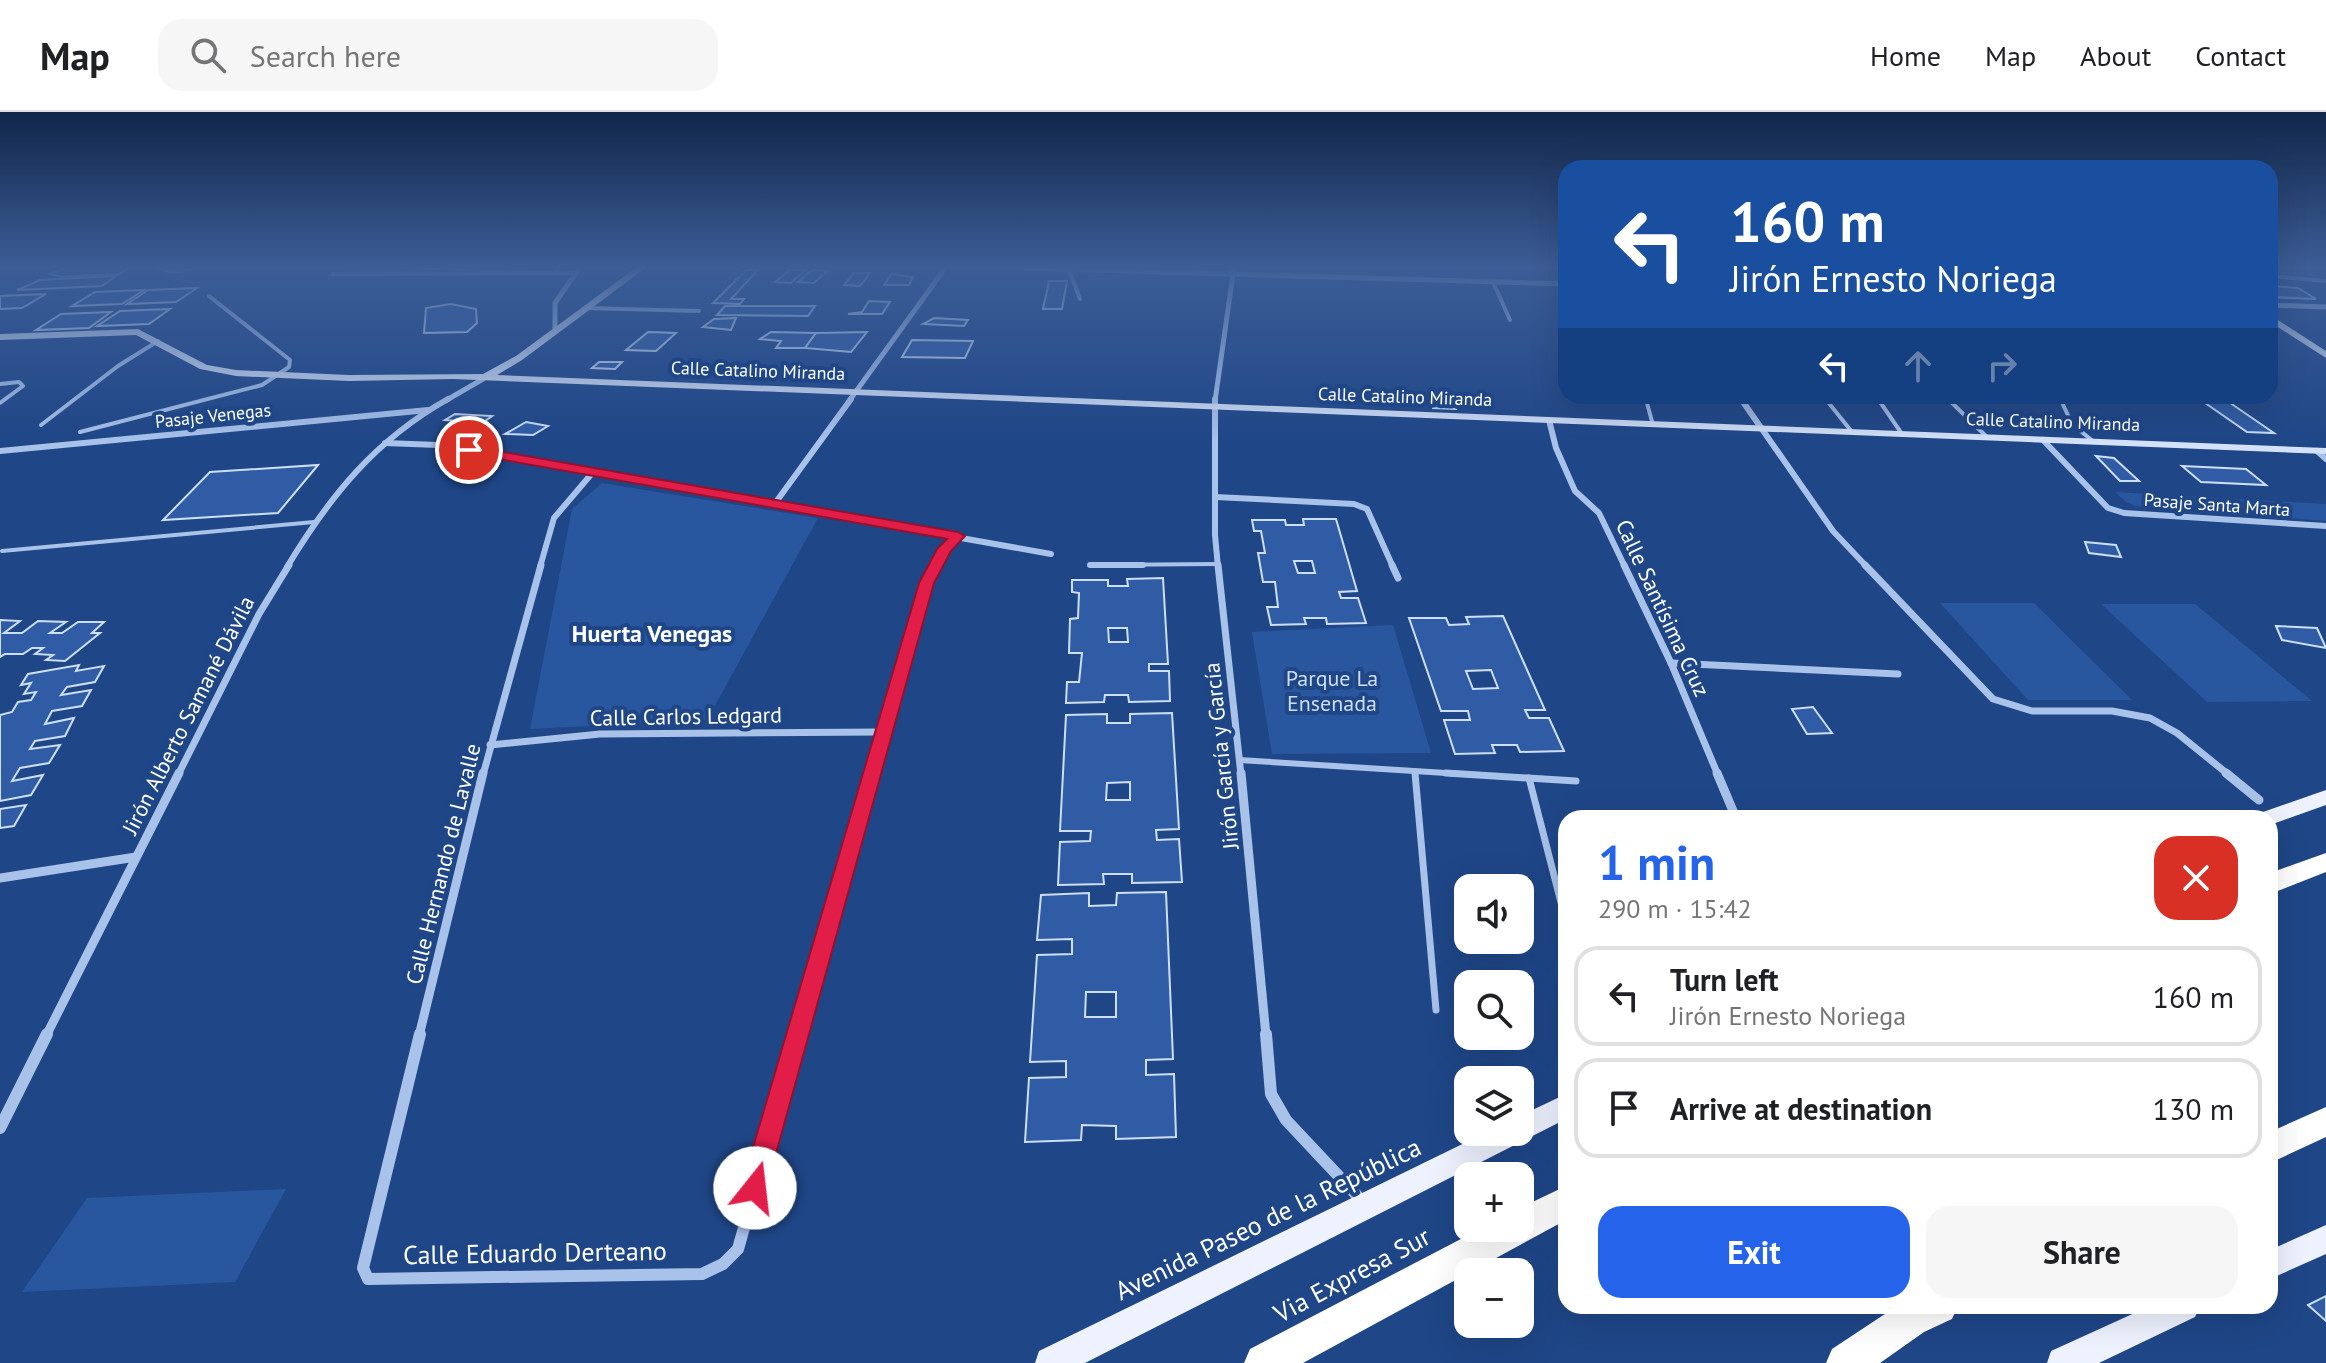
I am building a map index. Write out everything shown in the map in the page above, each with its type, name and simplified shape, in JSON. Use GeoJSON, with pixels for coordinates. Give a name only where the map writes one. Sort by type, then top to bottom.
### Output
{"type":"FeatureCollection","features":[{"type":"Feature","properties":{"kind":"highway"},"geometry":{"type":"LineString","coordinates":[[2278,881],[2326,862]]}},
{"type":"Feature","properties":{"kind":"highway"},"geometry":{"type":"LineString","coordinates":[[2278,1144],[2326,1121]]}},
{"type":"Feature","properties":{"kind":"highway","name":"Via Expresa Sur"},"geometry":{"type":"LineString","coordinates":[[1534,1219],[1558,1206]]}},
{"type":"Feature","properties":{"kind":"highway","name":"Via Expresa Sur"},"geometry":{"type":"LineString","coordinates":[[1264,1363],[1490,1242]]}},
{"type":"Feature","properties":{"kind":"highway"},"geometry":{"type":"LineString","coordinates":[[1846,1363],[1922,1314]]}},
{"type":"Feature","properties":{"kind":"main road"},"geometry":{"type":"LineString","coordinates":[[2264,809],[2326,797]]}},
{"type":"Feature","properties":{"kind":"main road"},"geometry":{"type":"LineString","coordinates":[[1534,1122],[1558,1110]]}},
{"type":"Feature","properties":{"kind":"main road","name":"Avenida Paseo de la República"},"geometry":{"type":"LineString","coordinates":[[1051,1363],[1486,1146]]}},
{"type":"Feature","properties":{"kind":"main road"},"geometry":{"type":"LineString","coordinates":[[2278,1261],[2326,1239]]}},
{"type":"Feature","properties":{"kind":"main road"},"geometry":{"type":"LineString","coordinates":[[2063,1363],[2167,1314]]}},
{"type":"Feature","properties":{"kind":"street"},"geometry":{"type":"LineString","coordinates":[[483,379],[519,358],[560,325]]}},
{"type":"Feature","properties":{"kind":"street"},"geometry":{"type":"LineString","coordinates":[[776,502],[905,325]]}},
{"type":"Feature","properties":{"kind":"street","name":"Jirón García y García"},"geometry":{"type":"LineString","coordinates":[[1225,325],[1214,407],[1218,564],[1271,1094],[1286,1120],[1366,1206]]}},
{"type":"Feature","properties":{"kind":"street"},"geometry":{"type":"LineString","coordinates":[[2281,325],[2326,355]]}},
{"type":"Feature","properties":{"kind":"street","name":"Calle Catalino Miranda"},"geometry":{"type":"LineString","coordinates":[[0,337],[144,333],[204,367],[236,373],[857,393],[1902,434],[2323,454]]}},
{"type":"Feature","properties":{"kind":"street","name":"Jirón Alberto Samané Dávila"},"geometry":{"type":"LineString","coordinates":[[0,1128],[259,614],[314,522],[329,500],[385,443],[428,410],[483,379]]}},
{"type":"Feature","properties":{"kind":"street"},"geometry":{"type":"LineString","coordinates":[[1745,404],[1833,531],[1993,699],[2025,712],[2125,713],[2149,718],[2169,729],[2264,809]]}},
{"type":"Feature","properties":{"kind":"street","name":"Pasaje Venegas"},"geometry":{"type":"LineString","coordinates":[[4,451],[428,410]]}},
{"type":"Feature","properties":{"kind":"street","name":"Calle Santísima Cruz"},"geometry":{"type":"LineString","coordinates":[[1549,420],[1556,448],[1575,491],[1599,513],[1671,663],[1733,810]]}},
{"type":"Feature","properties":{"kind":"street","name":"Pasaje Santa Marta"},"geometry":{"type":"LineString","coordinates":[[2043,440],[2108,508],[2124,513],[2326,526]]}},
{"type":"Feature","properties":{"kind":"street"},"geometry":{"type":"LineString","coordinates":[[385,443],[438,445],[776,502],[1051,554]]}},
{"type":"Feature","properties":{"kind":"street"},"geometry":{"type":"LineString","coordinates":[[0,458],[4,451]]}},
{"type":"Feature","properties":{"kind":"street","name":"Calle Hernando de Lavalle"},"geometry":{"type":"LineString","coordinates":[[368,1279],[363,1275],[363,1268],[490,745],[554,518],[594,471]]}},
{"type":"Feature","properties":{"kind":"street"},"geometry":{"type":"LineString","coordinates":[[1215,497],[1354,504],[1367,509],[1398,578]]}},
{"type":"Feature","properties":{"kind":"street"},"geometry":{"type":"LineString","coordinates":[[882,732],[926,583],[945,549],[958,536]]}},
{"type":"Feature","properties":{"kind":"street"},"geometry":{"type":"LineString","coordinates":[[1671,663],[1898,674]]}},
{"type":"Feature","properties":{"kind":"street","name":"Calle Carlos Ledgard"},"geometry":{"type":"LineString","coordinates":[[490,745],[600,734],[882,732]]}},
{"type":"Feature","properties":{"kind":"street","name":"Calle Eduardo Derteano"},"geometry":{"type":"LineString","coordinates":[[368,1279],[702,1274],[723,1264],[738,1249],[882,732]]}},
{"type":"Feature","properties":{"kind":"street"},"geometry":{"type":"LineString","coordinates":[[0,878],[136,857]]}},
{"type":"Feature","properties":{"kind":"lane"},"geometry":{"type":"LineString","coordinates":[[80,432],[262,385],[289,367],[290,360],[246,325]]}},
{"type":"Feature","properties":{"kind":"lane"},"geometry":{"type":"LineString","coordinates":[[41,425],[118,366],[158,341]]}},
{"type":"Feature","properties":{"kind":"lane"},"geometry":{"type":"LineString","coordinates":[[0,384],[19,382],[23,386],[0,403]]}},
{"type":"Feature","properties":{"kind":"lane"},"geometry":{"type":"LineString","coordinates":[[1647,404],[1653,425]]}},
{"type":"Feature","properties":{"kind":"lane"},"geometry":{"type":"LineString","coordinates":[[1830,404],[1852,432]]}},
{"type":"Feature","properties":{"kind":"lane"},"geometry":{"type":"LineString","coordinates":[[1881,404],[1902,434]]}},
{"type":"Feature","properties":{"kind":"lane"},"geometry":{"type":"LineString","coordinates":[[1953,404],[1988,438]]}},
{"type":"Feature","properties":{"kind":"lane"},"geometry":{"type":"LineString","coordinates":[[2063,404],[2072,424],[2094,442]]}},
{"type":"Feature","properties":{"kind":"lane"},"geometry":{"type":"LineString","coordinates":[[2,551],[314,522]]}},
{"type":"Feature","properties":{"kind":"lane"},"geometry":{"type":"LineString","coordinates":[[1090,565],[1218,564]]}},
{"type":"Feature","properties":{"kind":"lane"},"geometry":{"type":"LineString","coordinates":[[1239,760],[1576,781]]}},
{"type":"Feature","properties":{"kind":"lane"},"geometry":{"type":"LineString","coordinates":[[1415,772],[1436,1010]]}},
{"type":"Feature","properties":{"kind":"lane"},"geometry":{"type":"LineString","coordinates":[[1529,778],[1558,891]]}},
{"type":"Feature","properties":{"kind":"green space"},"geometry":{"type":"Polygon","coordinates":[[[602,483],[818,518],[707,720],[530,729],[572,509],[602,483]]]}},
{"type":"Feature","properties":{"kind":"green space"},"geometry":{"type":"Polygon","coordinates":[[[2115,492],[2326,504],[2326,521],[2135,506],[2115,492]]]}},
{"type":"Feature","properties":{"kind":"green space"},"geometry":{"type":"Polygon","coordinates":[[[1940,603],[2034,603],[2132,700],[2028,700],[1940,603]]]}},
{"type":"Feature","properties":{"kind":"green space"},"geometry":{"type":"Polygon","coordinates":[[[2101,604],[2195,604],[2312,701],[2207,702],[2101,604]]]}},
{"type":"Feature","properties":{"kind":"green space","name":"Parque La Ensenada"},"geometry":{"type":"Polygon","coordinates":[[[1393,625],[1431,753],[1272,754],[1252,632],[1393,625]]]}},
{"type":"Feature","properties":{"kind":"green space"},"geometry":{"type":"Polygon","coordinates":[[[286,1189],[235,1282],[22,1292],[87,1198],[286,1189]]]}},
{"type":"Feature","properties":{"kind":"building"},"geometry":{"type":"Polygon","coordinates":[[[43,325],[93,325],[89,328],[36,330],[43,325]]]}},
{"type":"Feature","properties":{"kind":"building"},"geometry":{"type":"Polygon","coordinates":[[[425,325],[474,325],[467,332],[424,333],[425,325]]]}},
{"type":"Feature","properties":{"kind":"building"},"geometry":{"type":"Polygon","coordinates":[[[705,325],[733,325],[731,330],[703,327],[705,325]]]}},
{"type":"Feature","properties":{"kind":"building"},"geometry":{"type":"Polygon","coordinates":[[[648,332],[676,333],[656,351],[626,350],[648,332]]]}},
{"type":"Feature","properties":{"kind":"building"},"geometry":{"type":"Polygon","coordinates":[[[771,332],[816,333],[805,348],[776,348],[781,341],[760,339],[771,332]]]}},
{"type":"Feature","properties":{"kind":"building"},"geometry":{"type":"Polygon","coordinates":[[[867,332],[851,352],[805,348],[816,333],[867,332]]]}},
{"type":"Feature","properties":{"kind":"building"},"geometry":{"type":"Polygon","coordinates":[[[912,340],[973,341],[965,358],[902,357],[912,340]]]}},
{"type":"Feature","properties":{"kind":"building"},"geometry":{"type":"Polygon","coordinates":[[[599,362],[622,362],[615,369],[592,368],[599,362]]]}},
{"type":"Feature","properties":{"kind":"building"},"geometry":{"type":"Polygon","coordinates":[[[1432,400],[1454,400],[1456,409],[1433,408],[1432,400]]]}},
{"type":"Feature","properties":{"kind":"building"},"geometry":{"type":"Polygon","coordinates":[[[2207,404],[2232,404],[2274,433],[2247,432],[2207,404]]]}},
{"type":"Feature","properties":{"kind":"building"},"geometry":{"type":"Polygon","coordinates":[[[455,414],[492,416],[470,432],[458,431],[470,422],[445,420],[455,414]]]}},
{"type":"Feature","properties":{"kind":"building"},"geometry":{"type":"Polygon","coordinates":[[[526,422],[548,426],[533,435],[505,434],[526,422]]]}},
{"type":"Feature","properties":{"kind":"building"},"geometry":{"type":"Polygon","coordinates":[[[2096,456],[2114,458],[2139,481],[2120,481],[2096,456]]]}},
{"type":"Feature","properties":{"kind":"building"},"geometry":{"type":"Polygon","coordinates":[[[318,465],[278,513],[163,520],[210,472],[318,465]]]}},
{"type":"Feature","properties":{"kind":"building"},"geometry":{"type":"Polygon","coordinates":[[[2182,466],[2246,469],[2266,485],[2201,482],[2182,466]]]}},
{"type":"Feature","properties":{"kind":"building"},"geometry":{"type":"Polygon","coordinates":[[[1303,519],[1336,519],[1357,591],[1339,592],[1341,598],[1358,598],[1366,623],[1327,624],[1326,618],[1304,618],[1306,624],[1271,625],[1267,607],[1278,607],[1275,582],[1263,582],[1258,553],[1265,553],[1261,531],[1254,531],[1252,520],[1285,520],[1286,525],[1304,525],[1303,519]],[[1294,561],[1298,573],[1315,573],[1312,561],[1294,561]]]}},
{"type":"Feature","properties":{"kind":"building"},"geometry":{"type":"Polygon","coordinates":[[[2085,542],[2116,545],[2121,557],[2089,553],[2085,542]]]}},
{"type":"Feature","properties":{"kind":"building"},"geometry":{"type":"Polygon","coordinates":[[[1163,578],[1168,664],[1149,664],[1149,671],[1169,671],[1170,701],[1129,702],[1128,695],[1105,695],[1104,702],[1066,703],[1067,682],[1079,682],[1082,653],[1069,653],[1070,619],[1078,618],[1079,593],[1072,592],[1072,580],[1108,580],[1108,586],[1128,586],[1127,579],[1163,578]],[[1108,628],[1109,642],[1128,642],[1127,628],[1108,628]]]}},
{"type":"Feature","properties":{"kind":"building"},"geometry":{"type":"Polygon","coordinates":[[[1503,616],[1545,710],[1525,710],[1529,718],[1549,718],[1564,751],[1520,752],[1517,745],[1492,745],[1495,753],[1455,754],[1444,720],[1470,720],[1468,711],[1441,711],[1409,618],[1446,618],[1449,625],[1469,624],[1466,617],[1503,616]],[[1491,670],[1466,671],[1473,689],[1498,688],[1491,670]]]}},
{"type":"Feature","properties":{"kind":"building"},"geometry":{"type":"Polygon","coordinates":[[[0,620],[20,621],[4,633],[22,633],[38,621],[66,622],[50,633],[62,633],[78,622],[104,622],[92,633],[100,633],[65,661],[46,660],[53,655],[35,654],[43,648],[0,657],[0,620]]]}},
{"type":"Feature","properties":{"kind":"building"},"geometry":{"type":"Polygon","coordinates":[[[2276,626],[2317,628],[2326,648],[2282,640],[2276,626]]]}},
{"type":"Feature","properties":{"kind":"building"},"geometry":{"type":"Polygon","coordinates":[[[79,665],[76,671],[104,666],[95,682],[67,687],[61,695],[91,690],[82,706],[52,711],[45,724],[74,718],[65,736],[35,741],[30,749],[60,745],[49,763],[20,768],[12,781],[43,775],[31,795],[0,801],[0,715],[12,712],[18,702],[31,700],[36,692],[24,694],[31,683],[21,685],[28,674],[79,665]]]}},
{"type":"Feature","properties":{"kind":"building"},"geometry":{"type":"Polygon","coordinates":[[[1813,707],[1832,733],[1807,734],[1792,709],[1813,707]]]}},
{"type":"Feature","properties":{"kind":"building"},"geometry":{"type":"Polygon","coordinates":[[[1172,713],[1179,829],[1156,830],[1157,840],[1179,839],[1182,882],[1132,883],[1132,874],[1103,874],[1104,884],[1058,885],[1060,842],[1090,841],[1091,831],[1060,831],[1066,715],[1107,714],[1107,723],[1130,723],[1130,714],[1172,713]],[[1130,782],[1107,783],[1106,800],[1130,800],[1130,782]]]}},
{"type":"Feature","properties":{"kind":"building"},"geometry":{"type":"Polygon","coordinates":[[[26,805],[14,826],[0,828],[0,809],[26,805]]]}},
{"type":"Feature","properties":{"kind":"building"},"geometry":{"type":"Polygon","coordinates":[[[1166,892],[1173,1059],[1146,1060],[1146,1075],[1174,1074],[1176,1137],[1116,1139],[1116,1126],[1082,1125],[1081,1140],[1025,1142],[1029,1078],[1066,1077],[1066,1061],[1030,1062],[1037,955],[1072,954],[1072,939],[1037,940],[1041,895],[1089,893],[1089,906],[1116,905],[1117,893],[1166,892]],[[1086,992],[1085,1017],[1116,1017],[1116,992],[1086,992]]]}},
{"type":"Feature","properties":{"kind":"building"},"geometry":{"type":"Polygon","coordinates":[[[2326,1296],[2326,1321],[2308,1305],[2326,1296]]]}},
{"type":"Feature","properties":{"kind":"district","name":"Huerta Venegas"},"geometry":{"type":"Point","coordinates":[652,634]}},
{"type":"Feature","properties":{"kind":"route"},"geometry":{"type":"LineString","coordinates":[[469,450],[958,536],[945,549],[926,583],[755,1188]]}}]}
